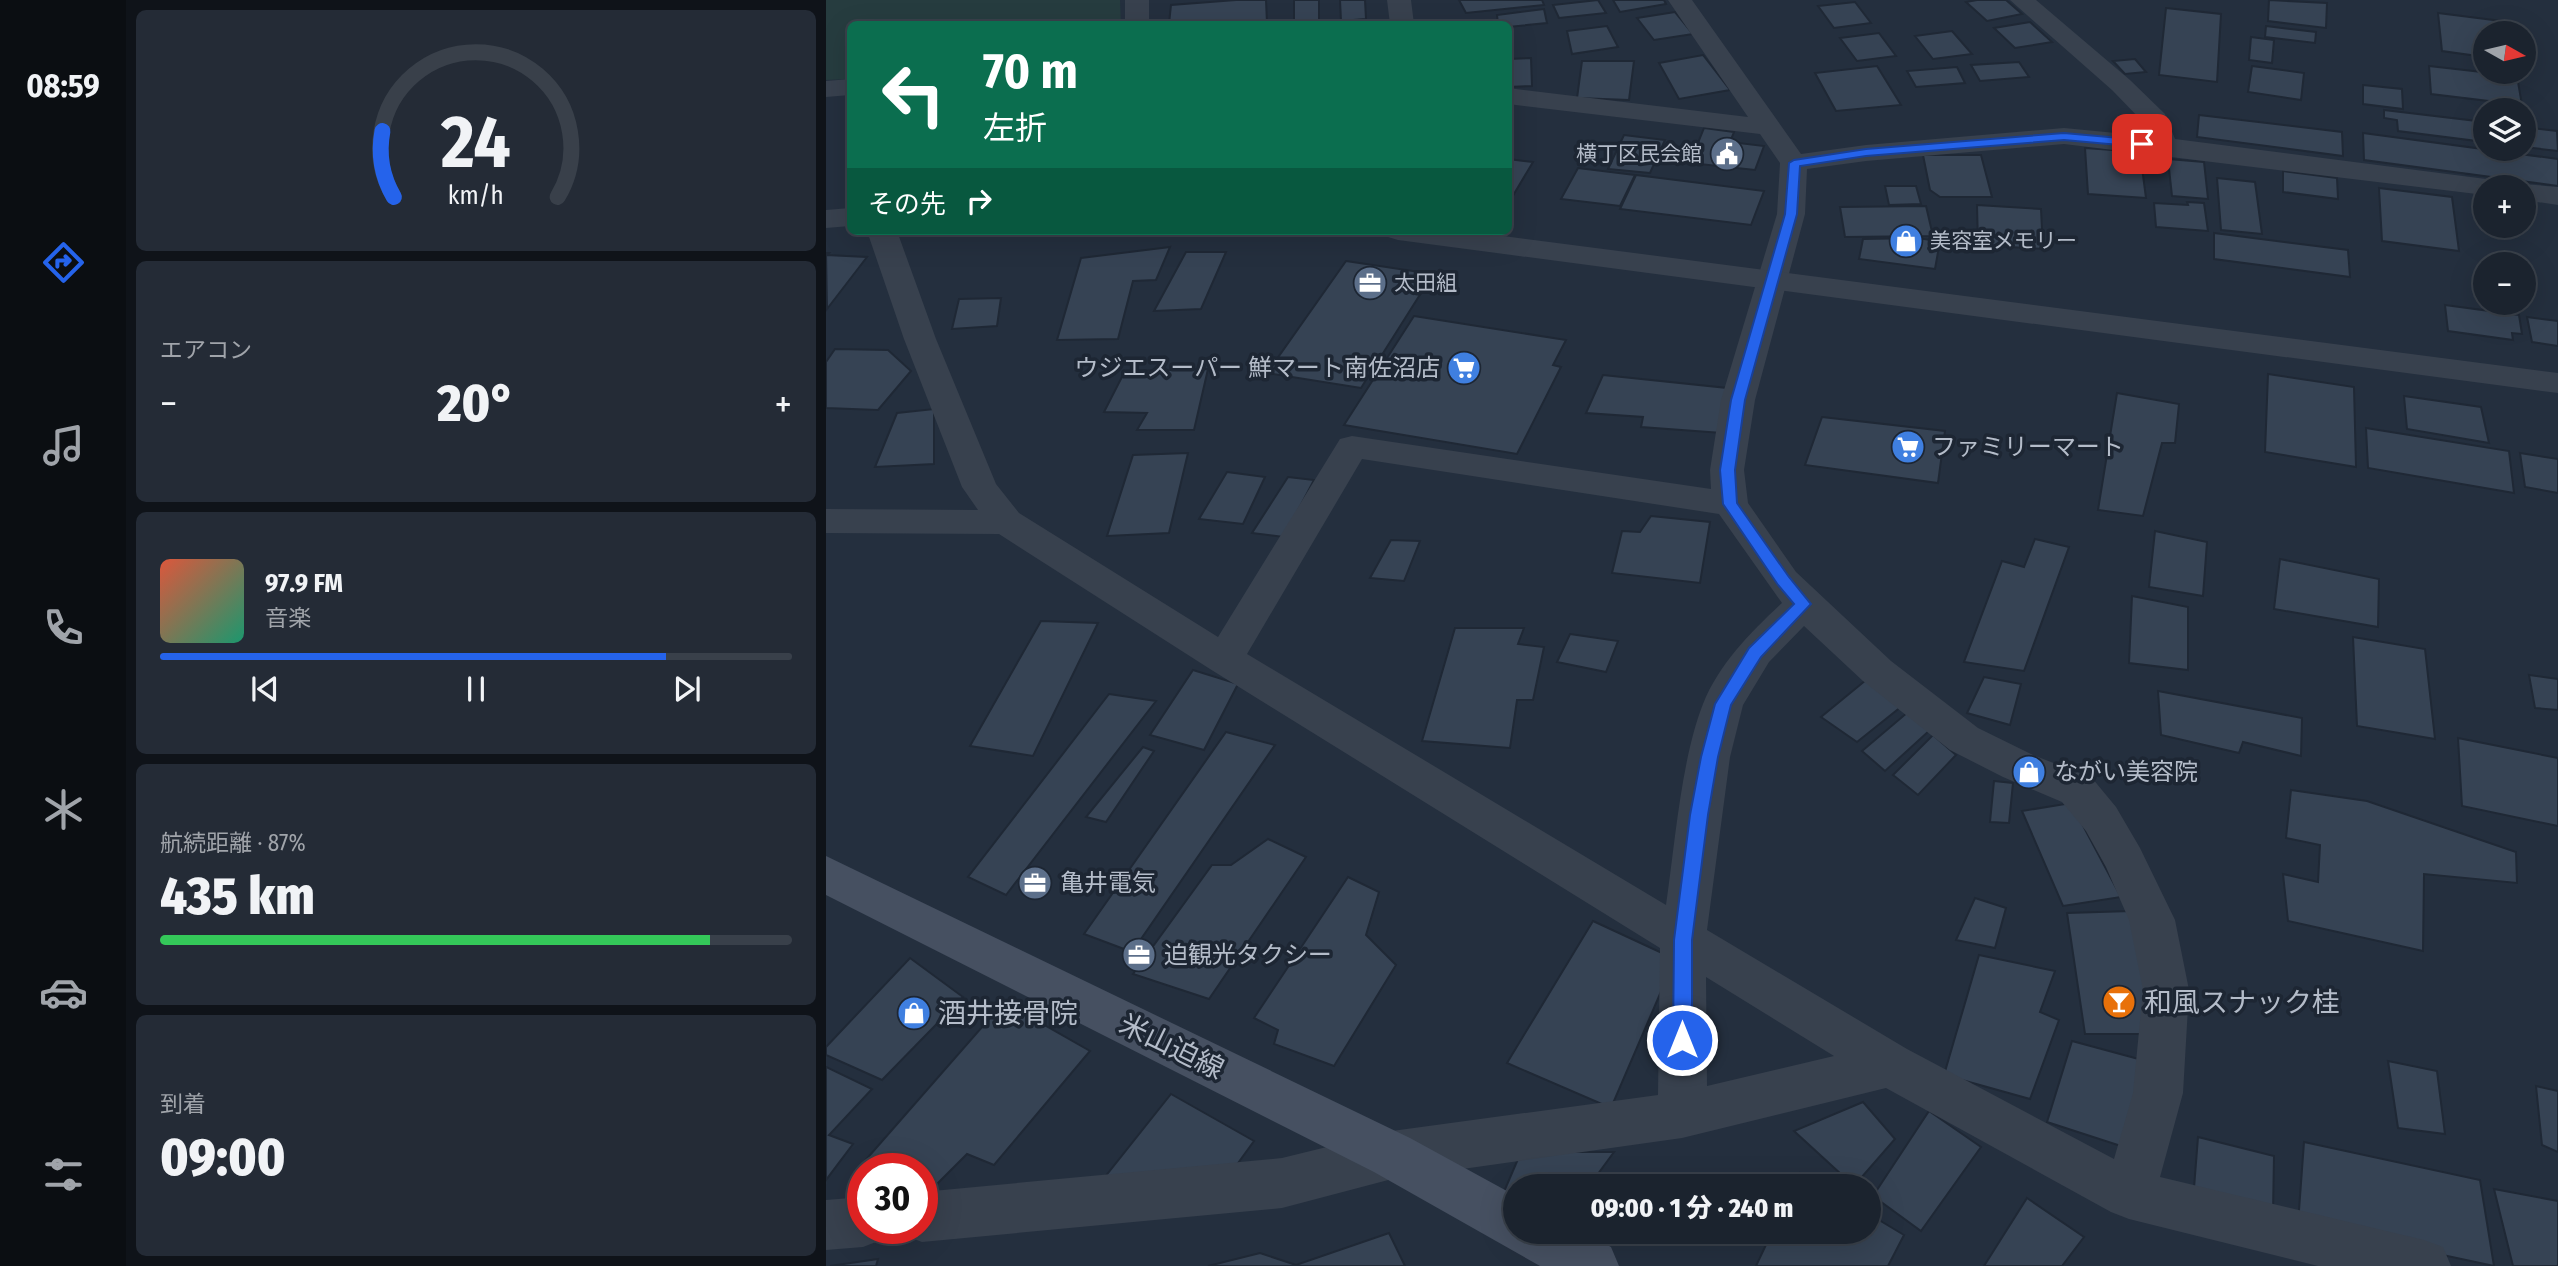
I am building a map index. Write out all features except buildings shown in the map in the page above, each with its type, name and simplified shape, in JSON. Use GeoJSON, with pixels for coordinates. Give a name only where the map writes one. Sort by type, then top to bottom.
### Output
{"type":"FeatureCollection","features":[{"type":"Feature","properties":{"kind":"main road","name":"米山迫線"},"geometry":{"type":"LineString","coordinates":[[826,874],[1392,1155],[1503,1217]]}},
{"type":"Feature","properties":{"kind":"main road"},"geometry":{"type":"LineString","coordinates":[[1552,1244],[1591,1266]]}},
{"type":"Feature","properties":{"kind":"street"},"geometry":{"type":"LineString","coordinates":[[1138,0],[1138,21]]}},
{"type":"Feature","properties":{"kind":"street"},"geometry":{"type":"LineString","coordinates":[[1399,0],[1402,21]]}},
{"type":"Feature","properties":{"kind":"street"},"geometry":{"type":"LineString","coordinates":[[1680,0],[1794,163],[1791,214],[1738,400],[1727,470],[1730,504],[1783,581],[1877,671],[1964,739],[2018,766],[2077,790],[2101,819],[2125,861],[2152,920],[2166,990],[2158,1093],[2129,1194]]}},
{"type":"Feature","properties":{"kind":"street"},"geometry":{"type":"LineString","coordinates":[[2022,0],[2121,85],[2156,120],[2164,146]]}},
{"type":"Feature","properties":{"kind":"street"},"geometry":{"type":"LineString","coordinates":[[826,89],[847,87]]}},
{"type":"Feature","properties":{"kind":"street"},"geometry":{"type":"LineString","coordinates":[[1512,96],[1768,127]]}},
{"type":"Feature","properties":{"kind":"street"},"geometry":{"type":"LineString","coordinates":[[1794,163],[1866,153],[2064,136],[2473,185]]}},
{"type":"Feature","properties":{"kind":"street"},"geometry":{"type":"LineString","coordinates":[[2536,193],[2558,196]]}},
{"type":"Feature","properties":{"kind":"street"},"geometry":{"type":"LineString","coordinates":[[826,219],[847,217]]}},
{"type":"Feature","properties":{"kind":"street"},"geometry":{"type":"LineString","coordinates":[[883,235],[920,339],[980,487],[1006,523],[1890,1065],[2129,1194],[2424,1266]]}},
{"type":"Feature","properties":{"kind":"street"},"geometry":{"type":"LineString","coordinates":[[1429,235],[2558,383]]}},
{"type":"Feature","properties":{"kind":"street"},"geometry":{"type":"LineString","coordinates":[[1224,659],[1352,447],[1730,504]]}},
{"type":"Feature","properties":{"kind":"street"},"geometry":{"type":"LineString","coordinates":[[826,521],[1006,523]]}},
{"type":"Feature","properties":{"kind":"street"},"geometry":{"type":"LineString","coordinates":[[1682,1115],[1683,940],[1701,803],[1723,704],[1755,652],[1804,604]]}},
{"type":"Feature","properties":{"kind":"street"},"geometry":{"type":"LineString","coordinates":[[938,1215],[1283,1183],[1392,1155],[1682,1115],[1890,1065]]}},
{"type":"Feature","properties":{"kind":"street"},"geometry":{"type":"LineString","coordinates":[[826,1225],[847,1223]]}},
{"type":"Feature","properties":{"kind":"green space"},"geometry":{"type":"Polygon","coordinates":[[[826,0],[1120,0],[1121,21],[847,21],[847,79],[826,80],[826,0]]]}},
{"type":"Feature","properties":{"kind":"place","name":"横丁区民会館"},"geometry":{"type":"Point","coordinates":[1727,154]}},
{"type":"Feature","properties":{"kind":"place","name":"美容室メモリー"},"geometry":{"type":"Point","coordinates":[1906,241]}},
{"type":"Feature","properties":{"kind":"place","name":"太田組"},"geometry":{"type":"Point","coordinates":[1370,283]}},
{"type":"Feature","properties":{"kind":"place","name":"ウジエスーパー 鮮マート南佐沼店"},"geometry":{"type":"Point","coordinates":[1464,368]}},
{"type":"Feature","properties":{"kind":"place","name":"ファミリーマート"},"geometry":{"type":"Point","coordinates":[1908,447]}},
{"type":"Feature","properties":{"kind":"place","name":"ながい美容院"},"geometry":{"type":"Point","coordinates":[2029,772]}},
{"type":"Feature","properties":{"kind":"place","name":"亀井電気"},"geometry":{"type":"Point","coordinates":[1035,883]}},
{"type":"Feature","properties":{"kind":"place","name":"迫観光タクシー"},"geometry":{"type":"Point","coordinates":[1139,955]}},
{"type":"Feature","properties":{"kind":"place","name":"和風スナック桂"},"geometry":{"type":"Point","coordinates":[2119,1002]}},
{"type":"Feature","properties":{"kind":"place","name":"酒井接骨院"},"geometry":{"type":"Point","coordinates":[914,1013]}},
{"type":"Feature","properties":{"kind":"route"},"geometry":{"type":"LineString","coordinates":[[1682,1040],[1683,940],[1699,815],[1709,757],[1723,704],[1755,652],[1804,604],[1783,581],[1730,504],[1727,470],[1738,400],[1791,214],[1794,163],[1945,145],[2064,136],[2142,144]]}}]}
